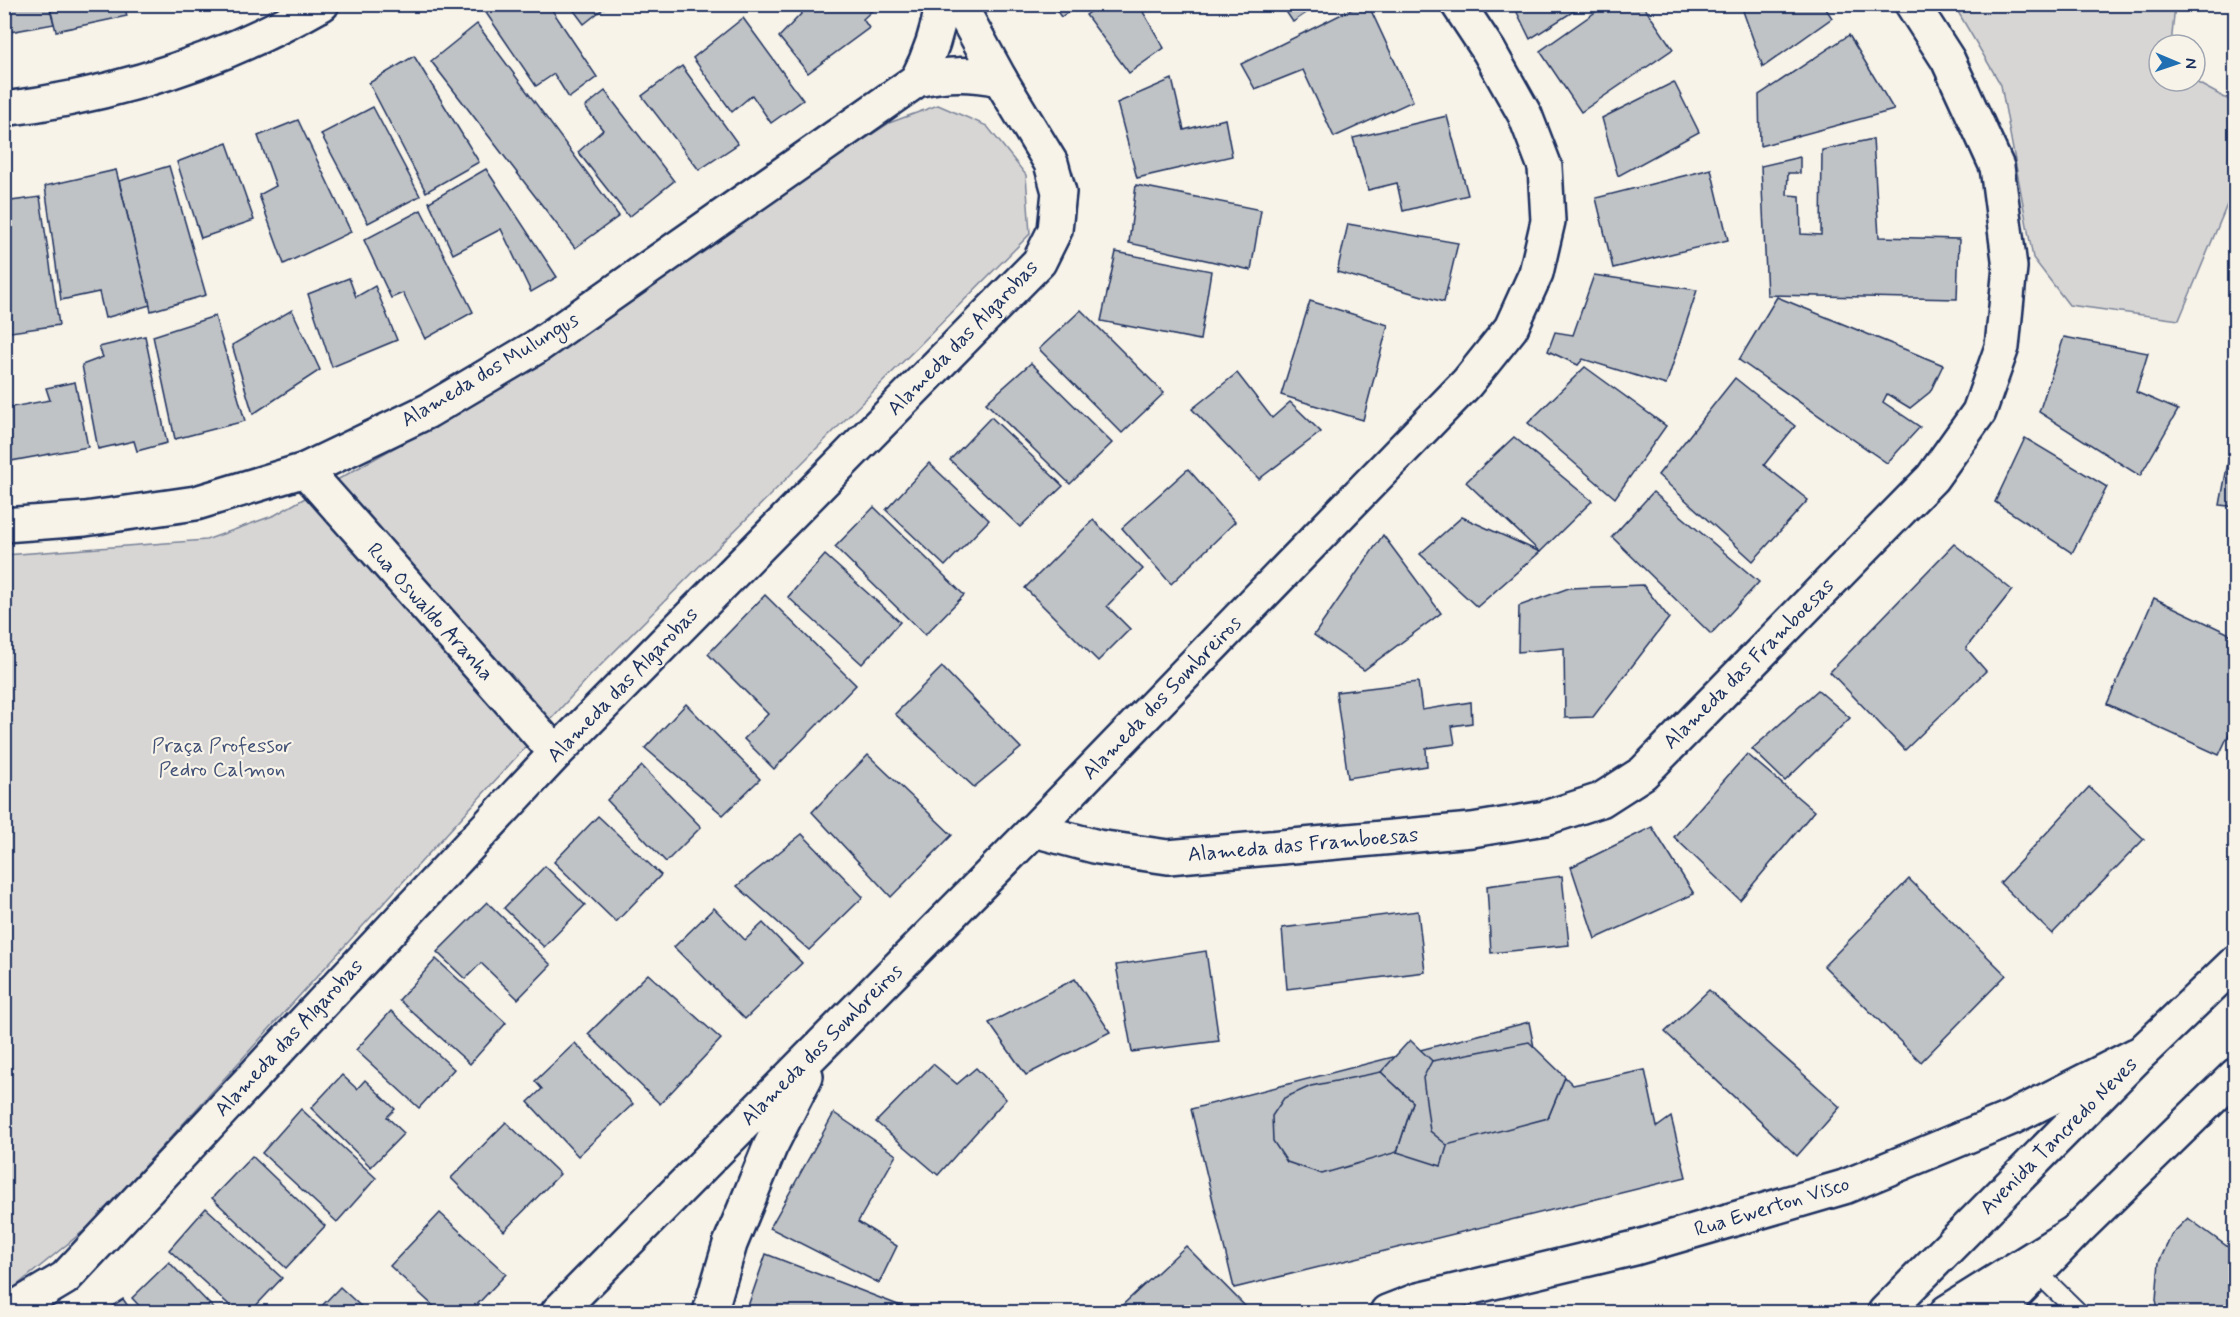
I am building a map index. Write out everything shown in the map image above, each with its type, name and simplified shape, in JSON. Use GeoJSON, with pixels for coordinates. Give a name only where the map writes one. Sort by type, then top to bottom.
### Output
{"type":"FeatureCollection","features":[{"type":"Feature","properties":{"kind":"street"},"geometry":{"type":"LineString","coordinates":[[4,109],[49,103],[151,78],[225,53],[322,4]]}},
{"type":"Feature","properties":{"kind":"street","name":"Alameda dos Mulungus"},"geometry":{"type":"LineString","coordinates":[[917,80],[930,55],[939,27],[942,4]]}},
{"type":"Feature","properties":{"kind":"street","name":"Alameda das Algarobas"},"geometry":{"type":"LineString","coordinates":[[8,1312],[65,1278],[556,753],[1039,262],[1055,230],[1059,192],[1051,163],[1000,79],[959,4]]}},
{"type":"Feature","properties":{"kind":"street","name":"Alameda dos Sombreiros"},"geometry":{"type":"LineString","coordinates":[[558,1312],[1034,830],[1458,392],[1511,328],[1536,273],[1548,221],[1545,166],[1525,115],[1489,51],[1458,4]]}},
{"type":"Feature","properties":{"kind":"street","name":"Alameda das Framboesas"},"geometry":{"type":"LineString","coordinates":[[1034,830],[1098,847],[1168,857],[1472,830],[1545,818],[1590,804],[1601,800],[1643,773],[1932,478],[1979,412],[2002,347],[2010,267],[1997,167],[1948,60],[1912,4]]}},
{"type":"Feature","properties":{"kind":"street","name":"Alameda dos Mulungus"},"geometry":{"type":"LineString","coordinates":[[4,525],[85,519],[196,503],[305,470],[428,411],[536,347],[917,80],[945,74],[973,74],[1000,79]]}},
{"type":"Feature","properties":{"kind":"street","name":"Rua Oswaldo Aranha"},"geometry":{"type":"LineString","coordinates":[[305,470],[556,753]]}},
{"type":"Feature","properties":{"kind":"street","name":"Avenida Tancredo Neves"},"geometry":{"type":"LineString","coordinates":[[1885,1312],[2141,1053],[2235,962]]}},
{"type":"Feature","properties":{"kind":"street"},"geometry":{"type":"LineString","coordinates":[[710,1312],[730,1244],[770,1147],[821,1047]]}},
{"type":"Feature","properties":{"kind":"street","name":"Rua Ewerton Visco"},"geometry":{"type":"LineString","coordinates":[[1387,1312],[1418,1300],[1635,1248],[1844,1187],[2011,1118],[2141,1053]]}},
{"type":"Feature","properties":{"kind":"street"},"geometry":{"type":"LineString","coordinates":[[1998,1312],[2075,1232],[2235,1075]]}},
{"type":"Feature","properties":{"kind":"street"},"geometry":{"type":"LineString","coordinates":[[1947,1312],[2075,1232]]}},
{"type":"Feature","properties":{"kind":"lane"},"geometry":{"type":"LineString","coordinates":[[2037,1272],[2078,1312]]}},
{"type":"Feature","properties":{"kind":"green space"},"geometry":{"type":"Polygon","coordinates":[[[1954,5],[2175,5],[2172,33],[2147,33],[2147,93],[2207,93],[2207,88],[2229,100],[2229,200],[2179,320],[2069,305],[2033,258],[2001,85],[1954,5]]]}},
{"type":"Feature","properties":{"kind":"green space","name":"Praça Professor Pedro Calmon"},"geometry":{"type":"Polygon","coordinates":[[[938,105],[987,126],[1026,175],[1030,234],[590,676],[92,1224],[5,1295],[5,555],[206,540],[275,515],[413,437],[889,123],[938,105]]]}},
{"type":"Feature","properties":{"kind":"building"},"geometry":{"type":"Polygon","coordinates":[[[4,4],[49,4],[54,24],[4,33],[4,4]]]}},
{"type":"Feature","properties":{"kind":"building"},"geometry":{"type":"Polygon","coordinates":[[[49,4],[124,4],[127,16],[56,31],[49,4]]]}},
{"type":"Feature","properties":{"kind":"building"},"geometry":{"type":"Polygon","coordinates":[[[480,4],[548,4],[597,77],[569,98],[554,74],[536,86],[480,4]]]}},
{"type":"Feature","properties":{"kind":"building"},"geometry":{"type":"Polygon","coordinates":[[[569,4],[609,4],[584,24],[569,4]]]}},
{"type":"Feature","properties":{"kind":"building"},"geometry":{"type":"Polygon","coordinates":[[[801,4],[878,5],[863,19],[869,28],[808,73],[779,37],[802,13],[801,4]]]}},
{"type":"Feature","properties":{"kind":"building"},"geometry":{"type":"Polygon","coordinates":[[[1052,4],[1079,4],[1061,17],[1052,4]]]}},
{"type":"Feature","properties":{"kind":"building"},"geometry":{"type":"Polygon","coordinates":[[[1102,4],[1153,4],[1143,12],[1164,48],[1129,73],[1086,15],[1102,4]]]}},
{"type":"Feature","properties":{"kind":"building"},"geometry":{"type":"Polygon","coordinates":[[[1281,4],[1319,4],[1293,22],[1281,4]]]}},
{"type":"Feature","properties":{"kind":"building"},"geometry":{"type":"Polygon","coordinates":[[[1362,4],[1368,4],[1413,101],[1334,137],[1303,70],[1255,89],[1241,64],[1362,4]]]}},
{"type":"Feature","properties":{"kind":"building"},"geometry":{"type":"Polygon","coordinates":[[[1513,4],[1585,4],[1530,39],[1513,4]]]}},
{"type":"Feature","properties":{"kind":"building"},"geometry":{"type":"Polygon","coordinates":[[[1607,4],[1642,4],[1673,49],[1581,112],[1540,51],[1607,4]]]}},
{"type":"Feature","properties":{"kind":"building"},"geometry":{"type":"Polygon","coordinates":[[[1751,4],[1823,4],[1832,18],[1763,67],[1743,11],[1751,4]]]}},
{"type":"Feature","properties":{"kind":"building"},"geometry":{"type":"Polygon","coordinates":[[[743,18],[803,100],[771,123],[752,95],[732,112],[693,58],[743,18]]]}},
{"type":"Feature","properties":{"kind":"building"},"geometry":{"type":"Polygon","coordinates":[[[477,24],[619,216],[575,248],[431,61],[477,24]]]}},
{"type":"Feature","properties":{"kind":"building"},"geometry":{"type":"Polygon","coordinates":[[[1849,35],[1894,110],[1760,146],[1759,95],[1849,35]]]}},
{"type":"Feature","properties":{"kind":"building"},"geometry":{"type":"Polygon","coordinates":[[[414,56],[479,162],[426,192],[369,83],[414,56]]]}},
{"type":"Feature","properties":{"kind":"building"},"geometry":{"type":"Polygon","coordinates":[[[682,66],[738,144],[699,170],[642,96],[682,66]]]}},
{"type":"Feature","properties":{"kind":"building"},"geometry":{"type":"Polygon","coordinates":[[[1172,79],[1184,130],[1225,119],[1232,156],[1137,178],[1117,103],[1172,79]]]}},
{"type":"Feature","properties":{"kind":"building"},"geometry":{"type":"Polygon","coordinates":[[[1674,82],[1699,132],[1618,176],[1602,118],[1674,82]]]}},
{"type":"Feature","properties":{"kind":"building"},"geometry":{"type":"Polygon","coordinates":[[[605,91],[674,181],[629,217],[578,152],[603,130],[585,107],[605,91]]]}},
{"type":"Feature","properties":{"kind":"building"},"geometry":{"type":"Polygon","coordinates":[[[373,107],[420,196],[368,223],[321,134],[373,107]]]}},
{"type":"Feature","properties":{"kind":"building"},"geometry":{"type":"Polygon","coordinates":[[[1447,116],[1468,195],[1403,211],[1397,183],[1368,190],[1353,138],[1447,116]]]}},
{"type":"Feature","properties":{"kind":"building"},"geometry":{"type":"Polygon","coordinates":[[[298,120],[351,232],[284,264],[259,195],[276,186],[258,136],[298,120]]]}},
{"type":"Feature","properties":{"kind":"building"},"geometry":{"type":"Polygon","coordinates":[[[1873,139],[1879,237],[1959,239],[1957,299],[1767,295],[1761,166],[1800,157],[1800,173],[1788,173],[1787,195],[1800,196],[1801,234],[1821,235],[1822,150],[1873,139]]]}},
{"type":"Feature","properties":{"kind":"building"},"geometry":{"type":"Polygon","coordinates":[[[227,143],[254,220],[201,238],[177,162],[227,143]]]}},
{"type":"Feature","properties":{"kind":"building"},"geometry":{"type":"Polygon","coordinates":[[[169,166],[206,295],[151,311],[119,181],[169,166]]]}},
{"type":"Feature","properties":{"kind":"building"},"geometry":{"type":"Polygon","coordinates":[[[486,169],[557,277],[531,292],[501,229],[453,254],[429,202],[486,169]]]}},
{"type":"Feature","properties":{"kind":"building"},"geometry":{"type":"Polygon","coordinates":[[[1711,169],[1728,240],[1613,268],[1596,198],[1711,169]]]}},
{"type":"Feature","properties":{"kind":"building"},"geometry":{"type":"Polygon","coordinates":[[[116,170],[150,305],[105,318],[99,292],[61,300],[45,186],[116,170]]]}},
{"type":"Feature","properties":{"kind":"building"},"geometry":{"type":"Polygon","coordinates":[[[1136,185],[1261,210],[1251,270],[1129,243],[1136,185]]]}},
{"type":"Feature","properties":{"kind":"building"},"geometry":{"type":"Polygon","coordinates":[[[40,197],[59,325],[4,333],[4,202],[40,197]]]}},
{"type":"Feature","properties":{"kind":"building"},"geometry":{"type":"Polygon","coordinates":[[[421,210],[473,312],[425,339],[403,293],[391,298],[364,240],[421,210]]]}},
{"type":"Feature","properties":{"kind":"building"},"geometry":{"type":"Polygon","coordinates":[[[1348,224],[1458,243],[1444,302],[1337,272],[1348,224]]]}},
{"type":"Feature","properties":{"kind":"building"},"geometry":{"type":"Polygon","coordinates":[[[1116,252],[1211,271],[1200,340],[1101,321],[1116,252]]]}},
{"type":"Feature","properties":{"kind":"building"},"geometry":{"type":"Polygon","coordinates":[[[1594,275],[1697,290],[1666,385],[1583,359],[1578,365],[1548,351],[1555,332],[1573,335],[1594,275]]]}},
{"type":"Feature","properties":{"kind":"building"},"geometry":{"type":"Polygon","coordinates":[[[349,278],[356,297],[375,286],[397,340],[332,367],[308,294],[349,278]]]}},
{"type":"Feature","properties":{"kind":"building"},"geometry":{"type":"Polygon","coordinates":[[[1777,297],[1943,365],[1930,392],[1910,408],[1887,394],[1883,402],[1920,427],[1887,463],[1739,360],[1777,297]]]}},
{"type":"Feature","properties":{"kind":"building"},"geometry":{"type":"Polygon","coordinates":[[[1310,301],[1388,325],[1363,420],[1281,395],[1310,301]]]}},
{"type":"Feature","properties":{"kind":"building"},"geometry":{"type":"Polygon","coordinates":[[[292,310],[320,370],[253,414],[232,345],[292,310]]]}},
{"type":"Feature","properties":{"kind":"building"},"geometry":{"type":"Polygon","coordinates":[[[1081,310],[1164,393],[1122,433],[1039,349],[1081,310]]]}},
{"type":"Feature","properties":{"kind":"building"},"geometry":{"type":"Polygon","coordinates":[[[215,316],[245,421],[175,439],[153,336],[215,316]]]}},
{"type":"Feature","properties":{"kind":"building"},"geometry":{"type":"Polygon","coordinates":[[[145,336],[167,443],[137,451],[134,441],[98,449],[82,365],[103,357],[99,347],[145,336]]]}},
{"type":"Feature","properties":{"kind":"building"},"geometry":{"type":"Polygon","coordinates":[[[2064,337],[2148,353],[2136,392],[2178,410],[2140,476],[2039,412],[2064,337]]]}},
{"type":"Feature","properties":{"kind":"building"},"geometry":{"type":"Polygon","coordinates":[[[1031,363],[1112,443],[1070,484],[986,403],[1031,363]]]}},
{"type":"Feature","properties":{"kind":"building"},"geometry":{"type":"Polygon","coordinates":[[[1585,367],[1666,426],[1615,498],[1528,423],[1585,367]]]}},
{"type":"Feature","properties":{"kind":"building"},"geometry":{"type":"Polygon","coordinates":[[[1237,373],[1272,418],[1290,402],[1321,432],[1259,479],[1192,409],[1237,373]]]}},
{"type":"Feature","properties":{"kind":"building"},"geometry":{"type":"Polygon","coordinates":[[[1735,378],[1795,426],[1764,465],[1808,500],[1753,561],[1658,475],[1735,378]]]}},
{"type":"Feature","properties":{"kind":"building"},"geometry":{"type":"Polygon","coordinates":[[[75,382],[88,447],[11,461],[6,408],[50,400],[46,388],[75,382]]]}},
{"type":"Feature","properties":{"kind":"building"},"geometry":{"type":"Polygon","coordinates":[[[991,417],[1063,486],[1020,527],[950,460],[991,417]]]}},
{"type":"Feature","properties":{"kind":"building"},"geometry":{"type":"Polygon","coordinates":[[[2236,419],[2236,507],[2220,505],[2236,419]]]}},
{"type":"Feature","properties":{"kind":"building"},"geometry":{"type":"Polygon","coordinates":[[[1514,437],[1592,501],[1540,552],[1466,482],[1514,437]]]}},
{"type":"Feature","properties":{"kind":"building"},"geometry":{"type":"Polygon","coordinates":[[[2025,438],[2107,487],[2072,553],[1995,502],[2025,438]]]}},
{"type":"Feature","properties":{"kind":"building"},"geometry":{"type":"Polygon","coordinates":[[[929,463],[989,520],[945,566],[886,510],[929,463]]]}},
{"type":"Feature","properties":{"kind":"building"},"geometry":{"type":"Polygon","coordinates":[[[1188,469],[1235,522],[1171,584],[1122,528],[1188,469]]]}},
{"type":"Feature","properties":{"kind":"building"},"geometry":{"type":"Polygon","coordinates":[[[1653,492],[1759,582],[1711,634],[1612,537],[1653,492]]]}},
{"type":"Feature","properties":{"kind":"building"},"geometry":{"type":"Polygon","coordinates":[[[874,507],[964,595],[925,635],[835,547],[874,507]]]}},
{"type":"Feature","properties":{"kind":"building"},"geometry":{"type":"Polygon","coordinates":[[[1462,517],[1540,552],[1477,607],[1420,554],[1462,517]]]}},
{"type":"Feature","properties":{"kind":"building"},"geometry":{"type":"Polygon","coordinates":[[[1093,520],[1143,569],[1107,606],[1130,629],[1098,661],[1025,588],[1093,520]]]}},
{"type":"Feature","properties":{"kind":"building"},"geometry":{"type":"Polygon","coordinates":[[[1383,535],[1441,613],[1364,670],[1314,635],[1383,535]]]}},
{"type":"Feature","properties":{"kind":"building"},"geometry":{"type":"Polygon","coordinates":[[[1954,544],[2012,590],[1966,648],[1986,671],[1905,750],[1830,672],[1954,544]]]}},
{"type":"Feature","properties":{"kind":"building"},"geometry":{"type":"Polygon","coordinates":[[[825,555],[900,622],[862,664],[788,597],[825,555]]]}},
{"type":"Feature","properties":{"kind":"building"},"geometry":{"type":"Polygon","coordinates":[[[1643,585],[1669,618],[1593,717],[1565,718],[1564,648],[1518,652],[1519,606],[1569,588],[1643,585]]]}},
{"type":"Feature","properties":{"kind":"building"},"geometry":{"type":"Polygon","coordinates":[[[765,595],[856,685],[774,769],[744,739],[768,714],[708,654],[765,595]]]}},
{"type":"Feature","properties":{"kind":"building"},"geometry":{"type":"Polygon","coordinates":[[[2154,598],[2236,637],[2236,719],[2219,755],[2107,704],[2154,598]]]}},
{"type":"Feature","properties":{"kind":"building"},"geometry":{"type":"Polygon","coordinates":[[[942,667],[1021,748],[974,787],[895,714],[942,667]]]}},
{"type":"Feature","properties":{"kind":"building"},"geometry":{"type":"Polygon","coordinates":[[[1418,682],[1422,710],[1471,702],[1472,723],[1452,726],[1455,744],[1426,748],[1427,766],[1348,778],[1336,692],[1418,682]]]}},
{"type":"Feature","properties":{"kind":"building"},"geometry":{"type":"Polygon","coordinates":[[[1818,690],[1850,718],[1785,781],[1752,749],[1818,690]]]}},
{"type":"Feature","properties":{"kind":"building"},"geometry":{"type":"Polygon","coordinates":[[[686,704],[760,779],[723,815],[645,748],[686,704]]]}},
{"type":"Feature","properties":{"kind":"building"},"geometry":{"type":"Polygon","coordinates":[[[1747,754],[1814,811],[1740,900],[1674,837],[1747,754]]]}},
{"type":"Feature","properties":{"kind":"building"},"geometry":{"type":"Polygon","coordinates":[[[868,755],[952,835],[891,897],[812,812],[868,755]]]}},
{"type":"Feature","properties":{"kind":"building"},"geometry":{"type":"Polygon","coordinates":[[[642,766],[701,827],[666,862],[607,800],[642,766]]]}},
{"type":"Feature","properties":{"kind":"building"},"geometry":{"type":"Polygon","coordinates":[[[2089,787],[2144,839],[2052,934],[2000,883],[2089,787]]]}},
{"type":"Feature","properties":{"kind":"building"},"geometry":{"type":"Polygon","coordinates":[[[598,816],[661,875],[616,922],[554,862],[598,816]]]}},
{"type":"Feature","properties":{"kind":"building"},"geometry":{"type":"Polygon","coordinates":[[[1652,827],[1694,894],[1595,939],[1571,867],[1652,827]]]}},
{"type":"Feature","properties":{"kind":"building"},"geometry":{"type":"Polygon","coordinates":[[[802,834],[863,897],[809,950],[737,886],[802,834]]]}},
{"type":"Feature","properties":{"kind":"building"},"geometry":{"type":"Polygon","coordinates":[[[545,866],[585,905],[544,947],[504,908],[545,866]]]}},
{"type":"Feature","properties":{"kind":"building"},"geometry":{"type":"Polygon","coordinates":[[[1562,876],[1569,945],[1491,953],[1487,886],[1562,876]]]}},
{"type":"Feature","properties":{"kind":"building"},"geometry":{"type":"Polygon","coordinates":[[[1909,879],[2006,975],[1921,1062],[1824,966],[1909,879]]]}},
{"type":"Feature","properties":{"kind":"building"},"geometry":{"type":"Polygon","coordinates":[[[487,902],[551,965],[518,999],[481,963],[465,979],[437,952],[487,902]]]}},
{"type":"Feature","properties":{"kind":"building"},"geometry":{"type":"Polygon","coordinates":[[[714,908],[745,940],[763,923],[802,963],[745,1019],[674,947],[714,908]]]}},
{"type":"Feature","properties":{"kind":"building"},"geometry":{"type":"Polygon","coordinates":[[[1418,911],[1425,972],[1287,989],[1282,928],[1418,911]]]}},
{"type":"Feature","properties":{"kind":"building"},"geometry":{"type":"Polygon","coordinates":[[[1206,951],[1219,1041],[1132,1052],[1116,965],[1206,951]]]}},
{"type":"Feature","properties":{"kind":"building"},"geometry":{"type":"Polygon","coordinates":[[[436,959],[506,1023],[470,1064],[399,1000],[436,959]]]}},
{"type":"Feature","properties":{"kind":"building"},"geometry":{"type":"Polygon","coordinates":[[[648,974],[721,1039],[660,1104],[588,1034],[648,974]]]}},
{"type":"Feature","properties":{"kind":"building"},"geometry":{"type":"Polygon","coordinates":[[[1075,979],[1110,1032],[1026,1075],[989,1023],[1075,979]]]}},
{"type":"Feature","properties":{"kind":"building"},"geometry":{"type":"Polygon","coordinates":[[[1709,990],[1840,1107],[1797,1156],[1665,1032],[1709,990]]]}},
{"type":"Feature","properties":{"kind":"building"},"geometry":{"type":"Polygon","coordinates":[[[391,1011],[454,1069],[419,1108],[356,1050],[391,1011]]]}},
{"type":"Feature","properties":{"kind":"building"},"geometry":{"type":"Polygon","coordinates":[[[1529,1022],[1548,1118],[1565,1077],[1573,1085],[1645,1070],[1657,1127],[1671,1117],[1686,1177],[1234,1288],[1191,1109],[1529,1022]]]}},
{"type":"Feature","properties":{"kind":"building"},"geometry":{"type":"Polygon","coordinates":[[[1410,1040],[1464,1091],[1441,1166],[1397,1152],[1413,1102],[1381,1072],[1410,1040]]]}},
{"type":"Feature","properties":{"kind":"building"},"geometry":{"type":"Polygon","coordinates":[[[1529,1042],[1565,1077],[1548,1118],[1447,1145],[1430,1131],[1423,1078],[1432,1061],[1529,1042]]]}},
{"type":"Feature","properties":{"kind":"building"},"geometry":{"type":"Polygon","coordinates":[[[575,1043],[633,1104],[578,1156],[528,1102],[542,1089],[535,1081],[575,1043]]]}},
{"type":"Feature","properties":{"kind":"building"},"geometry":{"type":"Polygon","coordinates":[[[933,1064],[957,1084],[976,1068],[1006,1099],[938,1175],[876,1122],[933,1064]]]}},
{"type":"Feature","properties":{"kind":"building"},"geometry":{"type":"Polygon","coordinates":[[[1381,1072],[1413,1102],[1397,1152],[1322,1174],[1287,1162],[1273,1141],[1272,1116],[1284,1098],[1311,1086],[1381,1072]]]}},
{"type":"Feature","properties":{"kind":"building"},"geometry":{"type":"Polygon","coordinates":[[[342,1075],[357,1089],[365,1080],[395,1109],[387,1117],[404,1133],[371,1167],[311,1108],[342,1075]]]}},
{"type":"Feature","properties":{"kind":"building"},"geometry":{"type":"Polygon","coordinates":[[[301,1109],[376,1178],[337,1222],[262,1153],[301,1109]]]}},
{"type":"Feature","properties":{"kind":"building"},"geometry":{"type":"Polygon","coordinates":[[[834,1113],[896,1155],[858,1222],[897,1246],[879,1283],[770,1228],[834,1113]]]}},
{"type":"Feature","properties":{"kind":"building"},"geometry":{"type":"Polygon","coordinates":[[[506,1122],[560,1174],[504,1231],[451,1178],[506,1122]]]}},
{"type":"Feature","properties":{"kind":"building"},"geometry":{"type":"Polygon","coordinates":[[[252,1156],[325,1226],[286,1268],[212,1198],[252,1156]]]}},
{"type":"Feature","properties":{"kind":"building"},"geometry":{"type":"Polygon","coordinates":[[[206,1208],[282,1278],[250,1312],[237,1312],[169,1250],[206,1208]]]}},
{"type":"Feature","properties":{"kind":"building"},"geometry":{"type":"Polygon","coordinates":[[[440,1213],[506,1274],[470,1312],[440,1312],[390,1266],[440,1213]]]}},
{"type":"Feature","properties":{"kind":"building"},"geometry":{"type":"Polygon","coordinates":[[[2188,1218],[2236,1253],[2236,1312],[2159,1312],[2156,1300],[2159,1262],[2172,1234],[2188,1218]]]}},
{"type":"Feature","properties":{"kind":"building"},"geometry":{"type":"Polygon","coordinates":[[[1186,1246],[1245,1306],[1238,1312],[1115,1312],[1186,1246]]]}},
{"type":"Feature","properties":{"kind":"building"},"geometry":{"type":"Polygon","coordinates":[[[766,1254],[906,1308],[904,1312],[746,1312],[766,1254]]]}},
{"type":"Feature","properties":{"kind":"building"},"geometry":{"type":"Polygon","coordinates":[[[169,1262],[217,1312],[145,1312],[132,1298],[169,1262]]]}},
{"type":"Feature","properties":{"kind":"building"},"geometry":{"type":"Polygon","coordinates":[[[340,1287],[367,1312],[316,1312],[340,1287]]]}},
{"type":"Feature","properties":{"kind":"building"},"geometry":{"type":"Polygon","coordinates":[[[123,1299],[132,1312],[103,1312],[123,1299]]]}}]}
